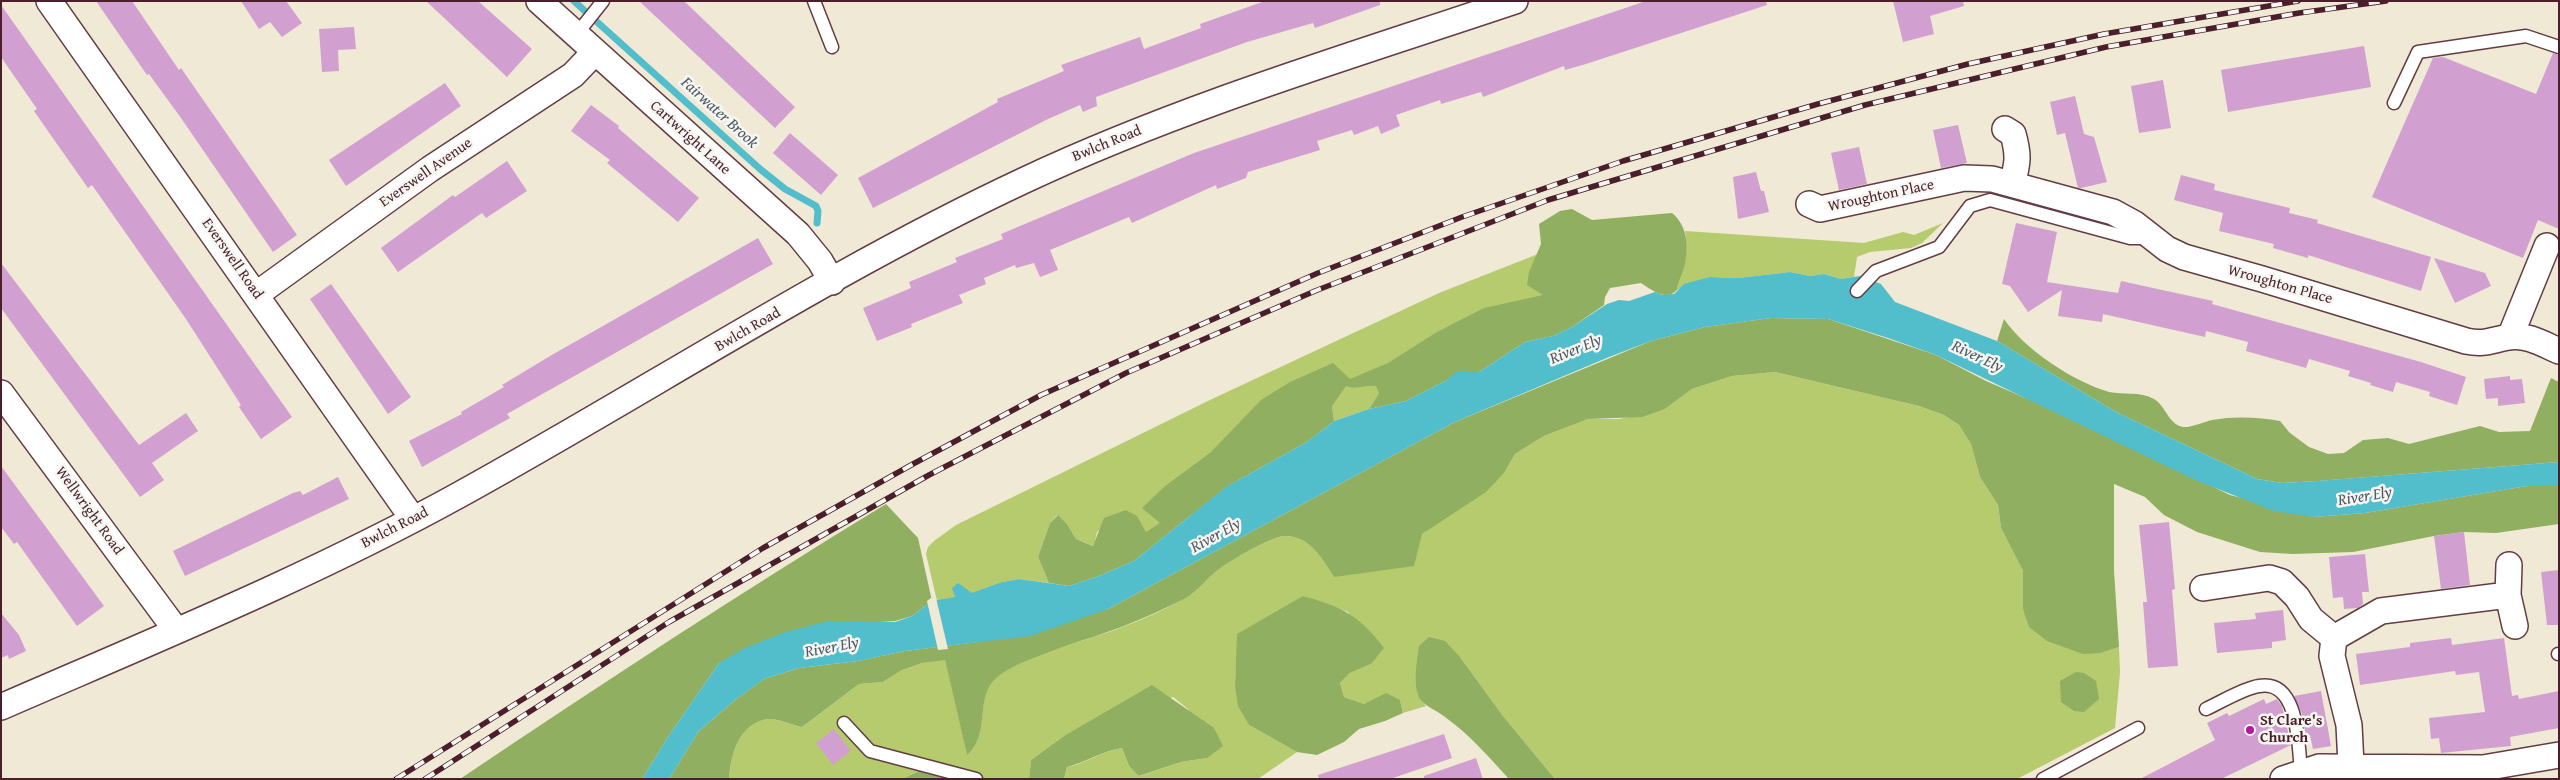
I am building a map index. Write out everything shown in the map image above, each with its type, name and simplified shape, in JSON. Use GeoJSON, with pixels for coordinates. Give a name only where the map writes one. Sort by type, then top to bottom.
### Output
{"type":"FeatureCollection","features":[{"type":"Feature","properties":{"kind":"street","name":"Everswell Road"},"geometry":{"type":"LineString","coordinates":[[49,1],[257,294],[413,519]]}},
{"type":"Feature","properties":{"kind":"street","name":"Cartwright Lane"},"geometry":{"type":"LineString","coordinates":[[539,1],[594,53],[798,234],[820,261],[832,282]]}},
{"type":"Feature","properties":{"kind":"street","name":"Bwlch Road"},"geometry":{"type":"LineString","coordinates":[[1,707],[235,604],[413,519],[901,243],[1021,181],[1119,138],[1286,78],[1515,1]]}},
{"type":"Feature","properties":{"kind":"street","name":"Everswell Avenue"},"geometry":{"type":"LineString","coordinates":[[257,294],[430,169],[574,75],[594,53]]}},
{"type":"Feature","properties":{"kind":"street"},"geometry":{"type":"LineString","coordinates":[[2005,129],[2013,134],[2018,162],[2012,184]]}},
{"type":"Feature","properties":{"kind":"street","name":"Wroughton Place"},"geometry":{"type":"LineString","coordinates":[[1810,204],[1820,209],[1964,178],[1979,177],[2012,184],[2124,216],[2167,249],[2192,260],[2262,279],[2466,341],[2486,344],[2510,337],[2530,338],[2559,351]]}},
{"type":"Feature","properties":{"kind":"street"},"geometry":{"type":"LineString","coordinates":[[2510,337],[2547,246]]}},
{"type":"Feature","properties":{"kind":"street","name":"Wellwright Road"},"geometry":{"type":"LineString","coordinates":[[1,393],[176,630]]}},
{"type":"Feature","properties":{"kind":"street"},"geometry":{"type":"LineString","coordinates":[[2509,565],[2508,595],[2515,626]]}},
{"type":"Feature","properties":{"kind":"street"},"geometry":{"type":"LineString","coordinates":[[2203,588],[2269,578],[2282,582],[2298,597],[2311,619],[2334,638]]}},
{"type":"Feature","properties":{"kind":"street"},"geometry":{"type":"LineString","coordinates":[[2334,638],[2382,611],[2508,595]]}},
{"type":"Feature","properties":{"kind":"street"},"geometry":{"type":"LineString","coordinates":[[2334,638],[2332,656],[2350,725],[2351,766]]}},
{"type":"Feature","properties":{"kind":"street"},"geometry":{"type":"LineString","coordinates":[[2292,775],[2319,767],[2483,768],[2559,755]]}},
{"type":"Feature","properties":{"kind":"lane"},"geometry":{"type":"LineString","coordinates":[[576,35],[603,1]]}},
{"type":"Feature","properties":{"kind":"lane"},"geometry":{"type":"LineString","coordinates":[[814,1],[832,47]]}},
{"type":"Feature","properties":{"kind":"lane"},"geometry":{"type":"LineString","coordinates":[[2394,102],[2418,52],[2526,36],[2559,47]]}},
{"type":"Feature","properties":{"kind":"lane"},"geometry":{"type":"LineString","coordinates":[[1857,292],[1876,271],[1939,247],[1970,206],[1990,200],[2130,238],[2151,238]]}},
{"type":"Feature","properties":{"kind":"lane"},"geometry":{"type":"LineString","coordinates":[[2206,709],[2258,686],[2274,686],[2283,690],[2291,704],[2292,775]]}},
{"type":"Feature","properties":{"kind":"lane"},"geometry":{"type":"LineString","coordinates":[[844,723],[870,751],[976,779]]}},
{"type":"Feature","properties":{"kind":"lane"},"geometry":{"type":"LineString","coordinates":[[2043,779],[2138,728]]}},
{"type":"Feature","properties":{"kind":"green space"},"geometry":{"type":"Polygon","coordinates":[[[1572,209],[1592,220],[1672,213],[1681,224],[1687,245],[1684,268],[1677,290],[1664,295],[1641,283],[1610,288],[1605,297],[1604,305],[1572,327],[1553,336],[1525,342],[1479,372],[1458,372],[1445,381],[1406,401],[1369,409],[1379,393],[1376,386],[1354,388],[1346,386],[1332,406],[1334,421],[1307,442],[1226,487],[1134,561],[1069,586],[1049,583],[1038,557],[1050,523],[1058,515],[1067,524],[1076,539],[1093,546],[1104,518],[1126,510],[1137,516],[1146,532],[1160,523],[1142,508],[1164,487],[1211,452],[1261,400],[1290,382],[1333,363],[1350,379],[1388,363],[1437,332],[1484,308],[1543,295],[1527,285],[1529,272],[1541,244],[1539,224],[1560,211],[1572,209]]]}},
{"type":"Feature","properties":{"kind":"green space"},"geometry":{"type":"Polygon","coordinates":[[[1943,223],[1922,243],[1911,248],[1870,252],[1857,257],[1854,277],[1841,279],[1824,274],[1810,276],[1790,272],[1738,278],[1710,277],[1677,290],[1686,258],[1685,231],[1864,243],[1903,232],[1914,235],[1943,223]]]}},
{"type":"Feature","properties":{"kind":"green space"},"geometry":{"type":"Polygon","coordinates":[[[1538,254],[1555,291],[1379,393],[1369,409],[1334,421],[1332,406],[1191,517],[1186,502],[1164,526],[1146,532],[1137,517],[1126,510],[1097,532],[1094,546],[1076,539],[1067,524],[1057,515],[1050,523],[1038,557],[1049,583],[1019,579],[1002,582],[977,593],[937,601],[926,554],[928,547],[934,541],[956,525],[1212,399],[1439,293],[1538,254]]]}},
{"type":"Feature","properties":{"kind":"green space"},"geometry":{"type":"Polygon","coordinates":[[[1771,318],[1828,319],[1936,355],[1986,381],[2058,412],[2230,495],[2314,517],[2365,513],[2527,486],[2559,486],[2559,524],[2496,533],[2464,532],[2434,536],[2353,552],[2292,554],[2260,552],[2197,532],[2164,515],[2145,497],[2114,484],[2114,571],[2119,647],[2101,653],[2083,654],[2047,641],[2029,627],[2023,609],[2023,571],[2001,528],[1998,505],[1980,477],[1971,444],[1959,425],[1944,415],[1919,406],[1775,372],[1732,376],[1692,389],[1665,409],[1642,417],[1588,419],[1544,436],[1515,454],[1504,473],[1486,492],[1422,534],[1414,566],[1334,577],[1314,549],[1302,540],[1285,536],[1261,544],[1214,573],[1186,598],[1143,618],[1044,654],[1003,673],[989,687],[979,737],[967,755],[945,660],[922,663],[902,670],[883,682],[859,684],[802,727],[772,719],[758,722],[743,733],[738,741],[729,779],[669,779],[698,732],[735,700],[764,679],[799,668],[858,661],[905,651],[978,642],[1108,609],[1455,422],[1651,341],[1705,327],[1771,318]]]}},
{"type":"Feature","properties":{"kind":"green space"},"geometry":{"type":"Polygon","coordinates":[[[2004,319],[2024,342],[2051,363],[2081,381],[2109,392],[2137,394],[2154,399],[2170,419],[2178,425],[2186,427],[2212,420],[2238,418],[2280,421],[2290,433],[2309,447],[2328,454],[2344,453],[2363,440],[2388,438],[2409,444],[2480,426],[2499,432],[2530,431],[2551,378],[2559,382],[2559,462],[2318,481],[2282,483],[2257,479],[2116,412],[1997,341],[2004,319]]]}},
{"type":"Feature","properties":{"kind":"green space"},"geometry":{"type":"Polygon","coordinates":[[[1775,372],[1919,406],[1944,415],[1959,425],[1971,444],[1980,477],[1998,505],[2001,528],[2023,571],[2023,609],[2101,653],[2119,647],[2120,673],[2115,728],[2017,779],[1555,779],[1503,716],[1460,657],[1417,693],[1426,706],[1403,713],[1400,700],[1364,704],[1344,697],[1340,683],[1350,673],[1371,664],[1348,612],[1303,596],[1236,665],[1235,686],[1249,725],[1297,752],[1258,779],[1064,779],[1067,767],[1122,748],[1129,766],[1140,776],[1181,762],[1207,758],[1188,709],[1173,697],[1064,736],[1031,760],[1029,779],[959,779],[928,767],[902,779],[729,779],[738,741],[743,733],[758,722],[772,719],[802,727],[859,684],[883,682],[902,670],[922,663],[945,659],[967,754],[979,736],[989,686],[1004,671],[1030,658],[1122,627],[1166,608],[1191,594],[1224,566],[1261,544],[1285,536],[1302,540],[1315,549],[1334,577],[1422,534],[1504,473],[1515,454],[1544,436],[1588,419],[1619,419],[1665,409],[1692,389],[1732,376],[1775,372]]]}},
{"type":"Feature","properties":{"kind":"green space"},"geometry":{"type":"Polygon","coordinates":[[[886,504],[918,538],[932,601],[912,616],[895,621],[864,623],[719,663],[668,737],[642,779],[460,779],[671,639],[886,504]]]}},
{"type":"Feature","properties":{"kind":"green space"},"geometry":{"type":"Polygon","coordinates":[[[1303,596],[1329,604],[1349,614],[1358,620],[1384,648],[1371,664],[1350,673],[1340,683],[1344,697],[1364,704],[1386,693],[1400,700],[1403,713],[1359,729],[1344,742],[1317,755],[1297,752],[1249,725],[1238,706],[1235,686],[1237,634],[1303,596]]]}},
{"type":"Feature","properties":{"kind":"green space"},"geometry":{"type":"Polygon","coordinates":[[[1429,637],[1445,641],[1460,657],[1503,716],[1555,779],[1509,779],[1479,746],[1445,717],[1421,700],[1416,686],[1419,646],[1429,637]]]}},
{"type":"Feature","properties":{"kind":"green space"},"geometry":{"type":"Polygon","coordinates":[[[2076,672],[2084,673],[2096,681],[2099,699],[2084,712],[2074,711],[2061,702],[2060,681],[2076,672]]]}},
{"type":"Feature","properties":{"kind":"green space"},"geometry":{"type":"Polygon","coordinates":[[[1152,685],[1214,728],[1223,746],[1207,758],[1181,762],[1139,776],[1129,766],[1122,748],[1067,767],[1064,779],[1029,779],[1031,760],[1064,736],[1152,685]]]}},
{"type":"Feature","properties":{"kind":"green space"},"geometry":{"type":"Polygon","coordinates":[[[928,767],[959,779],[902,779],[928,767]]]}},
{"type":"Feature","properties":{"kind":"water","name":"River Ely"},"geometry":{"type":"Polygon","coordinates":[[[1790,272],[1810,276],[1824,274],[1841,279],[1860,276],[1881,284],[1895,302],[1997,341],[2116,412],[2257,479],[2282,483],[2559,462],[2559,486],[2527,486],[2365,513],[2314,517],[2274,511],[2195,480],[1936,355],[1888,338],[1828,319],[1771,318],[1705,327],[1651,341],[1455,422],[1108,609],[1030,636],[905,651],[858,661],[799,668],[764,679],[735,700],[698,732],[669,779],[642,779],[668,737],[719,663],[745,648],[786,632],[828,621],[895,622],[912,616],[932,601],[955,597],[952,588],[958,583],[972,593],[1002,582],[1019,579],[1069,586],[1099,576],[1134,561],[1226,487],[1307,442],[1334,421],[1369,409],[1406,401],[1445,381],[1458,371],[1479,372],[1525,342],[1553,336],[1572,327],[1607,304],[1619,300],[1629,301],[1655,292],[1662,295],[1674,294],[1684,284],[1710,277],[1738,278],[1790,272]]]}},
{"type":"Feature","properties":{"kind":"pier"},"geometry":{"type":"Polygon","coordinates":[[[931,598],[936,598],[948,649],[938,650],[927,601],[931,598]]]}},
{"type":"Feature","properties":{"kind":"building"},"geometry":{"type":"Polygon","coordinates":[[[96,1],[132,1],[297,235],[273,252],[181,118],[149,74],[147,75],[96,1]]]}},
{"type":"Feature","properties":{"kind":"building"},"geometry":{"type":"Polygon","coordinates":[[[241,1],[286,1],[302,23],[282,37],[270,22],[259,29],[241,1]]]}},
{"type":"Feature","properties":{"kind":"building"},"geometry":{"type":"Polygon","coordinates":[[[426,1],[478,1],[532,49],[507,77],[426,1]]]}},
{"type":"Feature","properties":{"kind":"building"},"geometry":{"type":"Polygon","coordinates":[[[639,1],[684,1],[795,107],[775,128],[639,1]]]}},
{"type":"Feature","properties":{"kind":"building"},"geometry":{"type":"Polygon","coordinates":[[[1265,1],[1380,1],[1380,5],[1315,28],[1313,23],[1247,42],[1096,97],[1097,106],[1083,112],[1080,105],[1048,119],[873,208],[858,178],[998,102],[997,99],[1064,71],[1061,65],[1140,37],[1144,49],[1201,28],[1200,24],[1265,1]]]}},
{"type":"Feature","properties":{"kind":"building"},"geometry":{"type":"Polygon","coordinates":[[[1646,1],[1766,1],[1767,5],[1586,64],[1565,70],[1564,66],[1483,97],[1481,92],[1441,104],[1440,100],[1396,115],[1400,126],[1381,134],[1378,126],[1354,135],[1352,130],[1317,141],[1320,150],[1248,172],[1246,178],[1217,189],[1216,185],[1132,223],[1129,217],[1050,250],[1058,270],[1040,277],[1034,263],[1016,268],[1015,265],[984,278],[986,284],[959,295],[963,303],[911,324],[912,327],[877,341],[863,308],[911,288],[909,282],[957,262],[955,258],[1003,239],[1001,234],[1194,153],[1646,1]]]}},
{"type":"Feature","properties":{"kind":"building"},"geometry":{"type":"Polygon","coordinates":[[[1893,1],[1963,1],[1964,6],[1930,16],[1934,34],[1903,42],[1893,1]]]}},
{"type":"Feature","properties":{"kind":"building"},"geometry":{"type":"Polygon","coordinates":[[[1,5],[292,417],[261,439],[239,407],[241,405],[186,319],[92,185],[88,188],[34,111],[37,109],[1,57],[1,5]]]}},
{"type":"Feature","properties":{"kind":"building"},"geometry":{"type":"Polygon","coordinates":[[[354,27],[356,49],[338,50],[339,71],[322,72],[319,29],[354,27]]]}},
{"type":"Feature","properties":{"kind":"building"},"geometry":{"type":"Polygon","coordinates":[[[2364,46],[2371,87],[2228,112],[2221,70],[2364,46]]]}},
{"type":"Feature","properties":{"kind":"building"},"geometry":{"type":"Polygon","coordinates":[[[2553,53],[2559,55],[2559,229],[2538,220],[2523,258],[2372,197],[2433,58],[2443,57],[2536,94],[2553,53]]]}},
{"type":"Feature","properties":{"kind":"building"},"geometry":{"type":"Polygon","coordinates":[[[2163,80],[2171,128],[2139,133],[2131,86],[2163,80]]]}},
{"type":"Feature","properties":{"kind":"building"},"geometry":{"type":"Polygon","coordinates":[[[445,83],[461,106],[346,186],[329,160],[445,83]]]}},
{"type":"Feature","properties":{"kind":"building"},"geometry":{"type":"Polygon","coordinates":[[[2075,96],[2084,134],[2094,137],[2107,182],[2081,188],[2078,188],[2065,133],[2057,135],[2050,102],[2075,96]]]}},
{"type":"Feature","properties":{"kind":"building"},"geometry":{"type":"Polygon","coordinates":[[[591,105],[619,126],[618,128],[699,198],[678,222],[607,163],[610,160],[571,131],[591,105]]]}},
{"type":"Feature","properties":{"kind":"building"},"geometry":{"type":"Polygon","coordinates":[[[1958,125],[1967,163],[1941,168],[1933,130],[1958,125]]]}},
{"type":"Feature","properties":{"kind":"building"},"geometry":{"type":"Polygon","coordinates":[[[790,133],[838,175],[821,195],[773,153],[790,133]]]}},
{"type":"Feature","properties":{"kind":"building"},"geometry":{"type":"Polygon","coordinates":[[[1859,147],[1867,184],[1839,190],[1831,153],[1859,147]]]}},
{"type":"Feature","properties":{"kind":"building"},"geometry":{"type":"Polygon","coordinates":[[[507,161],[527,191],[486,218],[482,213],[398,272],[381,248],[453,195],[455,197],[507,161]]]}},
{"type":"Feature","properties":{"kind":"building"},"geometry":{"type":"Polygon","coordinates":[[[1756,172],[1761,191],[1764,191],[1769,212],[1738,219],[1733,177],[1756,172]]]}},
{"type":"Feature","properties":{"kind":"building"},"geometry":{"type":"Polygon","coordinates":[[[2181,175],[2215,184],[2214,190],[2290,208],[2289,213],[2318,220],[2317,223],[2431,257],[2421,291],[2308,255],[2308,258],[2273,248],[2274,244],[2219,231],[2223,213],[2174,200],[2181,175]]]}},
{"type":"Feature","properties":{"kind":"building"},"geometry":{"type":"Polygon","coordinates":[[[2016,223],[2057,232],[2047,282],[2118,293],[2121,281],[2213,301],[2212,304],[2421,362],[2466,377],[2457,405],[2429,396],[2430,392],[2396,382],[2393,392],[2370,385],[2371,383],[2348,376],[2350,371],[2309,359],[2306,368],[2246,351],[2248,342],[2206,331],[2205,337],[2103,314],[2102,322],[2058,316],[2062,290],[2028,312],[2010,286],[2002,284],[2016,223]]]}},
{"type":"Feature","properties":{"kind":"building"},"geometry":{"type":"Polygon","coordinates":[[[758,238],[773,264],[507,414],[510,418],[422,467],[409,441],[462,414],[461,412],[504,387],[502,385],[550,356],[758,238]]]}},
{"type":"Feature","properties":{"kind":"building"},"geometry":{"type":"Polygon","coordinates":[[[2434,258],[2485,273],[2491,286],[2455,303],[2434,258]]]}},
{"type":"Feature","properties":{"kind":"building"},"geometry":{"type":"Polygon","coordinates":[[[1,263],[139,445],[186,413],[198,431],[152,463],[164,480],[140,497],[1,308],[1,263]]]}},
{"type":"Feature","properties":{"kind":"building"},"geometry":{"type":"Polygon","coordinates":[[[331,284],[411,397],[388,414],[310,299],[331,284]]]}},
{"type":"Feature","properties":{"kind":"building"},"geometry":{"type":"Polygon","coordinates":[[[2510,376],[2510,380],[2522,379],[2525,403],[2498,406],[2498,398],[2486,399],[2484,379],[2510,376]]]}},
{"type":"Feature","properties":{"kind":"building"},"geometry":{"type":"Polygon","coordinates":[[[1,466],[104,606],[77,626],[17,542],[14,544],[1,527],[1,466]]]}},
{"type":"Feature","properties":{"kind":"building"},"geometry":{"type":"Polygon","coordinates":[[[338,477],[349,499],[185,576],[173,551],[293,493],[300,491],[303,495],[338,477]]]}},
{"type":"Feature","properties":{"kind":"building"},"geometry":{"type":"Polygon","coordinates":[[[2169,522],[2175,589],[2172,590],[2178,666],[2148,668],[2143,602],[2147,602],[2139,525],[2169,522]]]}},
{"type":"Feature","properties":{"kind":"building"},"geometry":{"type":"Polygon","coordinates":[[[2464,532],[2470,585],[2441,589],[2434,536],[2464,532]]]}},
{"type":"Feature","properties":{"kind":"building"},"geometry":{"type":"Polygon","coordinates":[[[2365,554],[2369,592],[2362,592],[2363,604],[2358,608],[2344,609],[2343,597],[2333,598],[2329,557],[2365,554]]]}},
{"type":"Feature","properties":{"kind":"building"},"geometry":{"type":"Polygon","coordinates":[[[2559,570],[2559,625],[2547,625],[2541,572],[2559,570]]]}},
{"type":"Feature","properties":{"kind":"building"},"geometry":{"type":"Polygon","coordinates":[[[2283,610],[2286,640],[2272,642],[2272,648],[2217,653],[2214,623],[2256,619],[2255,613],[2283,610]]]}},
{"type":"Feature","properties":{"kind":"building"},"geometry":{"type":"Polygon","coordinates":[[[1,613],[19,635],[26,651],[9,659],[8,655],[1,658],[1,613]]]}},
{"type":"Feature","properties":{"kind":"building"},"geometry":{"type":"Polygon","coordinates":[[[2451,638],[2452,645],[2504,638],[2512,696],[2518,695],[2519,699],[2559,691],[2559,728],[2510,737],[2511,746],[2441,753],[2439,738],[2431,739],[2429,718],[2485,712],[2479,672],[2456,675],[2455,671],[2360,685],[2356,654],[2410,647],[2410,643],[2451,638]]]}},
{"type":"Feature","properties":{"kind":"building"},"geometry":{"type":"Polygon","coordinates":[[[2321,691],[2331,746],[2313,749],[2310,735],[2306,737],[2302,714],[2294,696],[2321,691]]]}},
{"type":"Feature","properties":{"kind":"building","name":"St Clare's Church"},"geometry":{"type":"Polygon","coordinates":[[[2264,699],[2266,704],[2277,699],[2282,706],[2291,745],[2221,779],[2140,779],[2215,740],[2207,723],[2227,713],[2229,716],[2264,699]]]}},
{"type":"Feature","properties":{"kind":"building"},"geometry":{"type":"Polygon","coordinates":[[[834,729],[851,751],[833,765],[816,743],[834,729]]]}},
{"type":"Feature","properties":{"kind":"building"},"geometry":{"type":"Polygon","coordinates":[[[1444,734],[1452,758],[1390,779],[1319,779],[1318,775],[1444,734]]]}},
{"type":"Feature","properties":{"kind":"building"},"geometry":{"type":"Polygon","coordinates":[[[1476,758],[1483,779],[1424,779],[1424,776],[1476,758]]]}},
{"type":"Feature","properties":{"kind":"waterway","name":"Fairwater Brook"},"geometry":{"type":"LineString","coordinates":[[574,1],[587,13]]}},
{"type":"Feature","properties":{"kind":"waterway","name":"Fairwater Brook"},"geometry":{"type":"LineString","coordinates":[[596,21],[760,169],[785,189],[816,206],[818,211],[817,223]]}},
{"type":"Feature","properties":{"kind":"railway"},"geometry":{"type":"LineString","coordinates":[[396,779],[763,548],[913,464],[1041,395],[1318,273],[1462,217],[1623,161],[1818,104],[1968,64],[2104,34],[2298,1]]}},
{"type":"Feature","properties":{"kind":"railway"},"geometry":{"type":"LineString","coordinates":[[425,779],[669,622],[929,475],[1126,373],[1315,291],[1548,200],[1865,105],[2106,47],[2299,13],[2386,1]]}},
{"type":"Feature","properties":{"kind":"place","name":"St Clare's Church"},"geometry":{"type":"Point","coordinates":[2250,730]}}]}
